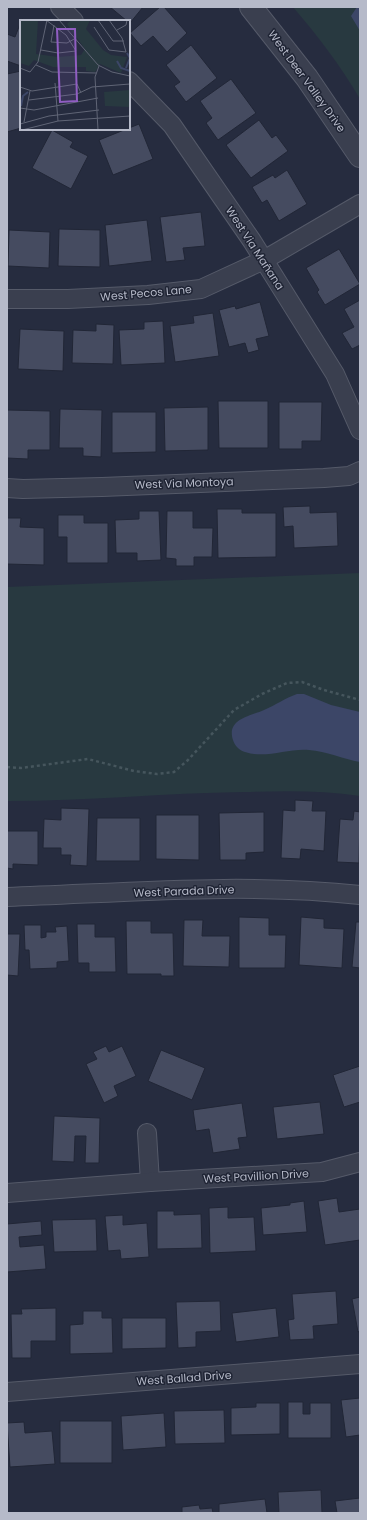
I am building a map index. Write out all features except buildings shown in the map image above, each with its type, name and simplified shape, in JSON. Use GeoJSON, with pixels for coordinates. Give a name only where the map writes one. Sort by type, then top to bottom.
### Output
{"type":"FeatureCollection","features":[{"type":"Feature","properties":{"kind":"street"},"geometry":{"type":"LineString","coordinates":[[60,7],[73,20]]}},
{"type":"Feature","properties":{"kind":"street","name":"West Deer Valley Drive"},"geometry":{"type":"LineString","coordinates":[[252,7],[307,78],[360,156]]}},
{"type":"Feature","properties":{"kind":"street","name":"West Via Mañana"},"geometry":{"type":"LineString","coordinates":[[130,82],[172,125],[252,241],[335,374],[360,430]]}},
{"type":"Feature","properties":{"kind":"street","name":"West Pecos Lane"},"geometry":{"type":"LineString","coordinates":[[7,299],[68,299],[148,295],[201,288],[264,260],[360,204]]}},
{"type":"Feature","properties":{"kind":"street","name":"West Via Montoya"},"geometry":{"type":"LineString","coordinates":[[7,488],[23,489],[324,478],[349,476],[360,471]]}},
{"type":"Feature","properties":{"kind":"street","name":"West Parada Drive"},"geometry":{"type":"LineString","coordinates":[[7,897],[230,889],[326,891],[360,895]]}},
{"type":"Feature","properties":{"kind":"street"},"geometry":{"type":"LineString","coordinates":[[146,1132],[150,1182]]}},
{"type":"Feature","properties":{"kind":"street","name":"West Pavillion Drive"},"geometry":{"type":"LineString","coordinates":[[7,1193],[150,1182],[322,1172],[360,1162]]}},
{"type":"Feature","properties":{"kind":"street","name":"West Ballad Drive"},"geometry":{"type":"LineString","coordinates":[[7,1392],[360,1364]]}},
{"type":"Feature","properties":{"kind":"path"},"geometry":{"type":"LineString","coordinates":[[7,767],[21,768],[88,759],[134,771],[157,774],[174,772],[188,760],[234,710],[262,694],[287,683],[302,682],[360,700]]}},
{"type":"Feature","properties":{"kind":"shaded area"},"geometry":{"type":"Polygon","coordinates":[[[293,7],[360,7],[360,99],[328,51],[293,7]]]}},
{"type":"Feature","properties":{"kind":"shaded area"},"geometry":{"type":"Polygon","coordinates":[[[360,573],[360,796],[302,791],[273,791],[66,800],[7,801],[7,587],[360,573]]]}},
{"type":"Feature","properties":{"kind":"water"},"geometry":{"type":"Polygon","coordinates":[[[357,7],[360,7],[360,31],[351,16],[357,7]]]}},
{"type":"Feature","properties":{"kind":"water"},"geometry":{"type":"Polygon","coordinates":[[[297,694],[304,694],[331,705],[360,712],[360,762],[309,750],[253,754],[243,751],[236,746],[232,733],[233,727],[236,723],[241,719],[297,694]]]}}]}
